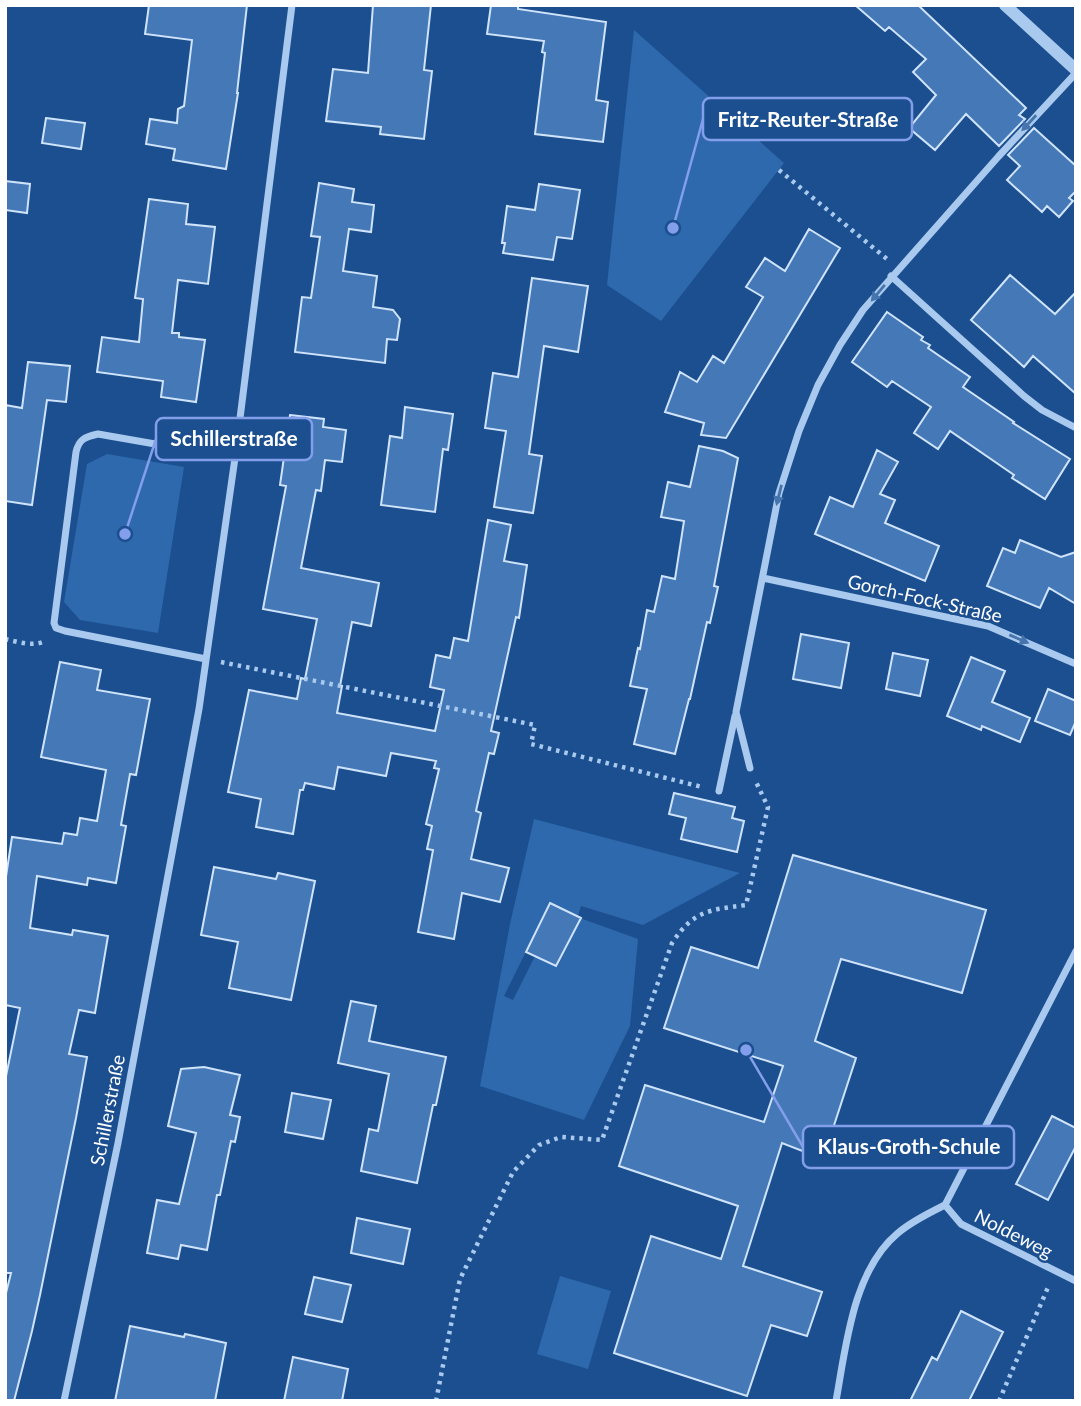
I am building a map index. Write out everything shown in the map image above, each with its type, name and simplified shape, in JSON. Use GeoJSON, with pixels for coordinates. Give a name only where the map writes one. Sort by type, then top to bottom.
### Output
{"type":"FeatureCollection","features":[{"type":"Feature","properties":{"kind":"street","name":"Schillerstraße"},"geometry":{"type":"LineString","coordinates":[[64,1401],[118,1143],[199,709],[235,458],[292,5]]}},
{"type":"Feature","properties":{"kind":"street"},"geometry":{"type":"LineString","coordinates":[[719,791],[779,493],[803,419],[818,384],[863,310],[891,276],[1076,71],[1005,5]]}},
{"type":"Feature","properties":{"kind":"street"},"geometry":{"type":"LineString","coordinates":[[891,276],[1024,396],[1042,410],[1076,428]]}},
{"type":"Feature","properties":{"kind":"street"},"geometry":{"type":"LineString","coordinates":[[206,659],[56,628],[54,623],[76,452],[80,440],[98,434],[235,458]]}},
{"type":"Feature","properties":{"kind":"street","name":"Gorch-Fock-Straße"},"geometry":{"type":"LineString","coordinates":[[763,578],[988,626],[1076,664]]}},
{"type":"Feature","properties":{"kind":"street"},"geometry":{"type":"LineString","coordinates":[[736,712],[750,768]]}},
{"type":"Feature","properties":{"kind":"street"},"geometry":{"type":"LineString","coordinates":[[836,1401],[855,1309],[867,1274],[897,1233],[944,1205],[1076,951]]}},
{"type":"Feature","properties":{"kind":"street","name":"Noldeweg"},"geometry":{"type":"LineString","coordinates":[[944,1205],[961,1224],[1076,1281]]}},
{"type":"Feature","properties":{"kind":"path"},"geometry":{"type":"LineString","coordinates":[[779,170],[899,268]]}},
{"type":"Feature","properties":{"kind":"path"},"geometry":{"type":"LineString","coordinates":[[5,639],[40,643],[56,628]]}},
{"type":"Feature","properties":{"kind":"path"},"geometry":{"type":"LineString","coordinates":[[206,659],[535,726],[531,744],[719,791]]}},
{"type":"Feature","properties":{"kind":"path"},"geometry":{"type":"LineString","coordinates":[[436,1401],[460,1279],[513,1172],[539,1145],[561,1137],[601,1140],[672,943],[684,926],[698,916],[713,910],[746,905],[768,807],[750,768]]}},
{"type":"Feature","properties":{"kind":"path"},"geometry":{"type":"LineString","coordinates":[[999,1401],[1055,1271]]}},
{"type":"Feature","properties":{"kind":"shaded area"},"geometry":{"type":"Polygon","coordinates":[[[634,30],[784,163],[661,321],[607,285],[634,30]]]}},
{"type":"Feature","properties":{"kind":"shaded area"},"geometry":{"type":"Polygon","coordinates":[[[107,454],[184,467],[158,633],[80,620],[64,602],[87,464],[107,454]]]}},
{"type":"Feature","properties":{"kind":"shaded area"},"geometry":{"type":"Polygon","coordinates":[[[534,819],[740,873],[643,925],[581,906],[578,916],[550,903],[504,996],[513,1000],[535,956],[556,966],[580,918],[638,939],[630,1026],[584,1120],[480,1086],[510,924],[534,819]]]}},
{"type":"Feature","properties":{"kind":"shaded area"},"geometry":{"type":"Polygon","coordinates":[[[560,1276],[611,1291],[588,1369],[537,1354],[560,1276]]]}},
{"type":"Feature","properties":{"kind":"building"},"geometry":{"type":"Polygon","coordinates":[[[149,5],[247,5],[238,93],[226,169],[173,160],[175,149],[146,144],[150,119],[177,123],[178,109],[184,106],[192,40],[145,34],[149,5]]]}},
{"type":"Feature","properties":{"kind":"building"},"geometry":{"type":"Polygon","coordinates":[[[373,5],[431,5],[424,70],[432,71],[424,139],[380,134],[381,127],[326,121],[333,69],[368,73],[373,5]]]}},
{"type":"Feature","properties":{"kind":"building"},"geometry":{"type":"Polygon","coordinates":[[[491,5],[518,5],[518,9],[606,22],[596,100],[608,102],[603,142],[535,134],[545,53],[542,52],[544,41],[487,34],[491,5]]]}},
{"type":"Feature","properties":{"kind":"building"},"geometry":{"type":"Polygon","coordinates":[[[855,5],[918,5],[1026,108],[1019,115],[1025,119],[999,146],[966,114],[935,150],[909,128],[936,95],[913,72],[926,59],[889,27],[885,31],[855,5]]]}},
{"type":"Feature","properties":{"kind":"building"},"geometry":{"type":"Polygon","coordinates":[[[46,118],[85,123],[81,149],[42,143],[46,118]]]}},
{"type":"Feature","properties":{"kind":"building"},"geometry":{"type":"Polygon","coordinates":[[[1034,128],[1076,166],[1076,191],[1069,198],[1073,201],[1059,217],[1047,206],[1042,212],[1007,180],[1020,166],[1008,155],[1034,128]]]}},
{"type":"Feature","properties":{"kind":"building"},"geometry":{"type":"Polygon","coordinates":[[[5,181],[30,184],[27,213],[5,210],[5,181]]]}},
{"type":"Feature","properties":{"kind":"building"},"geometry":{"type":"Polygon","coordinates":[[[319,183],[354,189],[352,202],[374,205],[371,232],[349,229],[343,271],[377,276],[373,307],[393,310],[400,319],[397,340],[387,339],[385,363],[295,352],[302,297],[311,298],[320,237],[311,236],[319,183]]]}},
{"type":"Feature","properties":{"kind":"building"},"geometry":{"type":"Polygon","coordinates":[[[539,184],[580,190],[572,239],[557,237],[553,260],[503,253],[507,206],[535,210],[539,184]]]}},
{"type":"Feature","properties":{"kind":"building"},"geometry":{"type":"Polygon","coordinates":[[[149,199],[188,204],[186,224],[215,227],[208,284],[178,280],[172,333],[179,333],[179,337],[205,340],[196,402],[161,397],[163,381],[97,372],[102,337],[139,342],[143,299],[135,298],[149,199]]]}},
{"type":"Feature","properties":{"kind":"building"},"geometry":{"type":"Polygon","coordinates":[[[809,229],[840,248],[726,438],[701,435],[704,423],[665,412],[680,372],[697,382],[713,356],[724,363],[763,297],[746,287],[765,258],[785,271],[809,229]]]}},
{"type":"Feature","properties":{"kind":"building"},"geometry":{"type":"Polygon","coordinates":[[[1010,275],[1055,314],[1076,292],[1076,394],[1033,356],[1024,367],[971,320],[1010,275]]]}},
{"type":"Feature","properties":{"kind":"building"},"geometry":{"type":"Polygon","coordinates":[[[532,278],[588,286],[578,352],[544,346],[529,454],[542,456],[533,513],[494,507],[506,431],[485,428],[493,373],[518,377],[532,278]]]}},
{"type":"Feature","properties":{"kind":"building"},"geometry":{"type":"Polygon","coordinates":[[[887,312],[923,337],[921,340],[930,345],[928,348],[970,377],[963,387],[1070,459],[1045,499],[1012,478],[1014,475],[950,431],[938,449],[914,433],[931,407],[892,381],[887,387],[852,362],[887,312]]]}},
{"type":"Feature","properties":{"kind":"building"},"geometry":{"type":"Polygon","coordinates":[[[28,362],[70,366],[66,402],[47,400],[32,505],[5,501],[5,405],[22,408],[28,362]]]}},
{"type":"Feature","properties":{"kind":"building"},"geometry":{"type":"Polygon","coordinates":[[[405,407],[453,414],[448,450],[443,449],[435,512],[381,505],[390,436],[402,438],[405,407]]]}},
{"type":"Feature","properties":{"kind":"building"},"geometry":{"type":"Polygon","coordinates":[[[290,415],[324,419],[323,427],[346,430],[342,462],[325,460],[321,491],[316,490],[301,568],[379,583],[371,626],[352,622],[337,713],[435,731],[444,690],[430,687],[436,655],[450,658],[454,638],[468,641],[488,520],[511,525],[504,561],[527,565],[519,618],[516,617],[491,731],[499,733],[494,754],[489,753],[476,811],[481,813],[471,859],[509,868],[500,902],[462,893],[454,939],[418,932],[433,850],[427,849],[432,826],[426,824],[439,769],[434,768],[436,761],[391,753],[386,776],[338,767],[334,789],[305,783],[303,790],[300,790],[293,834],[256,827],[261,799],[228,792],[249,690],[297,699],[301,678],[305,679],[317,619],[263,609],[286,486],[280,485],[290,415]]]}},
{"type":"Feature","properties":{"kind":"building"},"geometry":{"type":"Polygon","coordinates":[[[699,446],[723,451],[738,458],[714,586],[718,587],[675,754],[634,744],[647,689],[630,686],[647,610],[654,612],[662,576],[675,579],[684,521],[661,517],[668,482],[690,487],[699,446]]]}},
{"type":"Feature","properties":{"kind":"building"},"geometry":{"type":"Polygon","coordinates":[[[877,450],[898,462],[880,494],[895,500],[885,523],[939,546],[925,581],[815,534],[830,497],[853,507],[877,450]]]}},
{"type":"Feature","properties":{"kind":"building"},"geometry":{"type":"Polygon","coordinates":[[[1020,540],[1061,557],[1076,552],[1076,604],[1049,588],[1040,608],[987,586],[1003,548],[1015,553],[1020,540]]]}},
{"type":"Feature","properties":{"kind":"building"},"geometry":{"type":"Polygon","coordinates":[[[801,634],[849,643],[841,688],[793,679],[801,634]]]}},
{"type":"Feature","properties":{"kind":"building"},"geometry":{"type":"Polygon","coordinates":[[[893,653],[928,660],[920,696],[886,689],[893,653]]]}},
{"type":"Feature","properties":{"kind":"building"},"geometry":{"type":"Polygon","coordinates":[[[971,657],[1005,671],[992,702],[1030,718],[1020,742],[982,726],[981,730],[947,716],[971,657]]]}},
{"type":"Feature","properties":{"kind":"building"},"geometry":{"type":"Polygon","coordinates":[[[60,662],[101,670],[97,690],[150,699],[136,775],[130,774],[121,825],[126,826],[116,883],[88,878],[87,885],[37,876],[30,928],[72,935],[73,930],[108,936],[95,1013],[79,1010],[69,1054],[87,1057],[76,1118],[32,1331],[14,1401],[5,1401],[5,1297],[11,1273],[5,1273],[5,1081],[20,1008],[5,1005],[5,883],[12,837],[62,844],[64,833],[77,835],[80,818],[97,821],[106,770],[41,757],[60,662]]]}},
{"type":"Feature","properties":{"kind":"building"},"geometry":{"type":"Polygon","coordinates":[[[1048,689],[1076,701],[1076,721],[1070,735],[1035,721],[1048,689]]]}},
{"type":"Feature","properties":{"kind":"building"},"geometry":{"type":"Polygon","coordinates":[[[674,793],[735,807],[732,818],[744,821],[737,852],[681,839],[686,818],[669,814],[674,793]]]}},
{"type":"Feature","properties":{"kind":"building"},"geometry":{"type":"Polygon","coordinates":[[[793,855],[986,910],[962,993],[841,959],[815,1041],[856,1058],[823,1159],[782,1143],[743,1266],[822,1292],[807,1336],[771,1325],[747,1396],[614,1353],[651,1236],[721,1259],[738,1206],[619,1166],[645,1085],[764,1122],[783,1066],[664,1028],[691,947],[758,968],[793,855]]]}},
{"type":"Feature","properties":{"kind":"building"},"geometry":{"type":"Polygon","coordinates":[[[214,867],[276,879],[278,873],[315,881],[291,1000],[229,988],[238,942],[201,935],[214,867]]]}},
{"type":"Feature","properties":{"kind":"building"},"geometry":{"type":"Polygon","coordinates":[[[550,903],[581,918],[556,966],[526,952],[550,903]]]}},
{"type":"Feature","properties":{"kind":"building"},"geometry":{"type":"Polygon","coordinates":[[[351,1001],[376,1006],[369,1041],[446,1057],[417,1183],[361,1171],[369,1129],[378,1131],[389,1074],[338,1063],[351,1001]]]}},
{"type":"Feature","properties":{"kind":"building"},"geometry":{"type":"Polygon","coordinates":[[[204,1067],[240,1075],[230,1115],[240,1117],[235,1142],[231,1141],[220,1195],[217,1195],[207,1250],[181,1245],[178,1259],[147,1253],[157,1200],[179,1204],[196,1133],[168,1126],[181,1069],[204,1067]]]}},
{"type":"Feature","properties":{"kind":"building"},"geometry":{"type":"Polygon","coordinates":[[[292,1093],[331,1100],[323,1139],[285,1132],[292,1093]]]}},
{"type":"Feature","properties":{"kind":"building"},"geometry":{"type":"Polygon","coordinates":[[[1052,1116],[1076,1128],[1076,1146],[1048,1200],[1016,1184],[1052,1116]]]}},
{"type":"Feature","properties":{"kind":"building"},"geometry":{"type":"Polygon","coordinates":[[[357,1218],[410,1229],[403,1264],[351,1253],[357,1218]]]}},
{"type":"Feature","properties":{"kind":"building"},"geometry":{"type":"Polygon","coordinates":[[[314,1277],[351,1285],[342,1322],[305,1314],[314,1277]]]}},
{"type":"Feature","properties":{"kind":"building"},"geometry":{"type":"Polygon","coordinates":[[[961,1311],[1003,1332],[969,1401],[910,1401],[932,1357],[937,1360],[961,1311]]]}},
{"type":"Feature","properties":{"kind":"building"},"geometry":{"type":"Polygon","coordinates":[[[130,1326],[226,1343],[215,1401],[115,1401],[130,1326]]]}},
{"type":"Feature","properties":{"kind":"building"},"geometry":{"type":"Polygon","coordinates":[[[293,1357],[348,1369],[342,1401],[284,1401],[293,1357]]]}},
{"type":"Feature","properties":{"kind":"place","name":"Fritz-Reuter-Straße"},"geometry":{"type":"Point","coordinates":[673,228]}},
{"type":"Feature","properties":{"kind":"place","name":"Schillerstraße"},"geometry":{"type":"Point","coordinates":[125,534]}},
{"type":"Feature","properties":{"kind":"place","name":"Klaus-Groth-Schule"},"geometry":{"type":"Point","coordinates":[746,1050]}}]}
